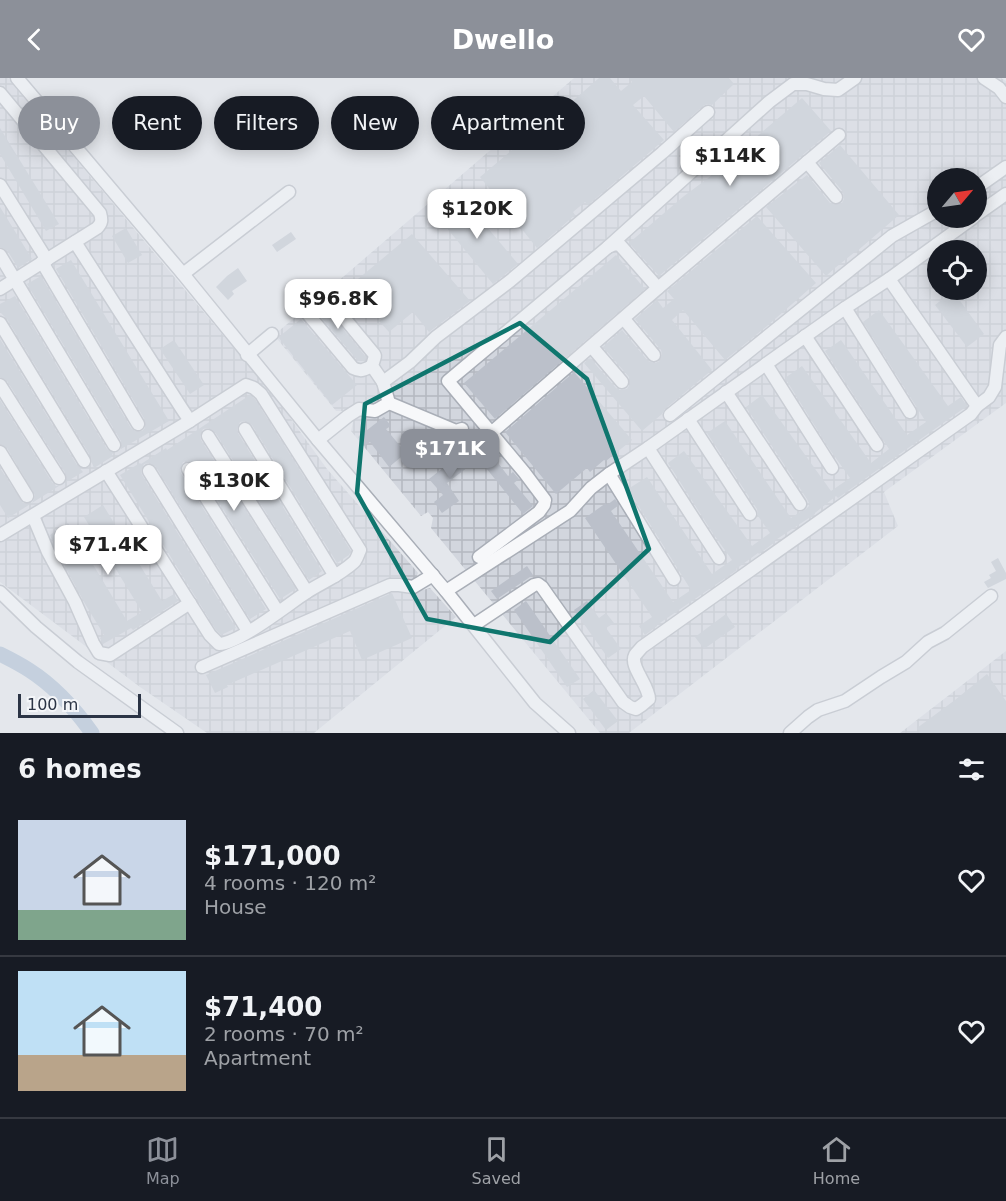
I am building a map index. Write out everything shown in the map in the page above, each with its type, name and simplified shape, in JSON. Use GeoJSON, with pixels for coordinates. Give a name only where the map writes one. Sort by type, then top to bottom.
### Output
{"type":"FeatureCollection","features":[{"type":"Feature","properties":{"kind":"street"},"geometry":{"type":"LineString","coordinates":[[17,78],[433,575],[536,703],[569,733]]}},
{"type":"Feature","properties":{"kind":"street"},"geometry":{"type":"LineString","coordinates":[[479,556],[539,512],[545,500],[448,381],[608,246],[793,84],[807,84],[838,90],[855,78]]}},
{"type":"Feature","properties":{"kind":"street"},"geometry":{"type":"LineString","coordinates":[[984,78],[999,88],[1006,97]]}},
{"type":"Feature","properties":{"kind":"street"},"geometry":{"type":"LineString","coordinates":[[0,93],[100,213],[102,219],[97,228],[0,289]]}},
{"type":"Feature","properties":{"kind":"street"},"geometry":{"type":"LineString","coordinates":[[383,382],[410,362],[436,337],[510,281],[708,112]]}},
{"type":"Feature","properties":{"kind":"street"},"geometry":{"type":"LineString","coordinates":[[491,433],[839,135]]}},
{"type":"Feature","properties":{"kind":"street"},"geometry":{"type":"LineString","coordinates":[[807,162],[836,197]]}},
{"type":"Feature","properties":{"kind":"street"},"geometry":{"type":"LineString","coordinates":[[987,180],[1006,167]]}},
{"type":"Feature","properties":{"kind":"street"},"geometry":{"type":"LineString","coordinates":[[0,185],[138,424]]}},
{"type":"Feature","properties":{"kind":"street"},"geometry":{"type":"LineString","coordinates":[[183,274],[289,192]]}},
{"type":"Feature","properties":{"kind":"street"},"geometry":{"type":"LineString","coordinates":[[987,207],[1006,194]]}},
{"type":"Feature","properties":{"kind":"street"},"geometry":{"type":"LineString","coordinates":[[670,416],[892,236],[927,216]]}},
{"type":"Feature","properties":{"kind":"street"},"geometry":{"type":"LineString","coordinates":[[446,591],[570,511],[591,488],[609,474],[845,308],[890,279],[959,228]]}},
{"type":"Feature","properties":{"kind":"street"},"geometry":{"type":"LineString","coordinates":[[75,242],[190,421]]}},
{"type":"Feature","properties":{"kind":"street"},"geometry":{"type":"LineString","coordinates":[[608,246],[620,245],[658,288]]}},
{"type":"Feature","properties":{"kind":"street"},"geometry":{"type":"LineString","coordinates":[[0,255],[114,445]]}},
{"type":"Feature","properties":{"kind":"street"},"geometry":{"type":"LineString","coordinates":[[890,279],[977,406]]}},
{"type":"Feature","properties":{"kind":"street"},"geometry":{"type":"LineString","coordinates":[[308,313],[352,368],[363,371],[372,366],[374,354],[326,296]]}},
{"type":"Feature","properties":{"kind":"street"},"geometry":{"type":"LineString","coordinates":[[845,308],[910,412]]}},
{"type":"Feature","properties":{"kind":"street"},"geometry":{"type":"LineString","coordinates":[[624,319],[654,355]]}},
{"type":"Feature","properties":{"kind":"street"},"geometry":{"type":"LineString","coordinates":[[0,323],[84,462]]}},
{"type":"Feature","properties":{"kind":"street"},"geometry":{"type":"LineString","coordinates":[[247,354],[272,334]]}},
{"type":"Feature","properties":{"kind":"street"},"geometry":{"type":"LineString","coordinates":[[805,336],[877,445]]}},
{"type":"Feature","properties":{"kind":"street"},"geometry":{"type":"LineString","coordinates":[[474,626],[538,584],[623,702],[636,709],[648,699],[649,693],[634,661],[635,654],[971,414],[989,397],[995,387],[1000,345],[1006,337]]}},
{"type":"Feature","properties":{"kind":"street"},"geometry":{"type":"LineString","coordinates":[[592,347],[622,382]]}},
{"type":"Feature","properties":{"kind":"street"},"geometry":{"type":"LineString","coordinates":[[766,364],[832,468]]}},
{"type":"Feature","properties":{"kind":"street"},"geometry":{"type":"LineString","coordinates":[[372,366],[383,382],[389,403]]}},
{"type":"Feature","properties":{"kind":"street"},"geometry":{"type":"LineString","coordinates":[[0,385],[59,478]]}},
{"type":"Feature","properties":{"kind":"street"},"geometry":{"type":"LineString","coordinates":[[0,535],[246,386],[254,388],[261,394],[360,549],[356,560],[335,576],[248,631],[226,643],[219,644],[210,635],[106,471]]}},
{"type":"Feature","properties":{"kind":"street"},"geometry":{"type":"LineString","coordinates":[[726,392],[800,504]]}},
{"type":"Feature","properties":{"kind":"street"},"geometry":{"type":"LineString","coordinates":[[389,403],[456,431],[478,416]]}},
{"type":"Feature","properties":{"kind":"street"},"geometry":{"type":"LineString","coordinates":[[318,440],[359,410],[375,411],[389,403]]}},
{"type":"Feature","properties":{"kind":"street"},"geometry":{"type":"LineString","coordinates":[[688,419],[750,514]]}},
{"type":"Feature","properties":{"kind":"street"},"geometry":{"type":"LineString","coordinates":[[245,429],[335,576]]}},
{"type":"Feature","properties":{"kind":"street"},"geometry":{"type":"LineString","coordinates":[[208,436],[307,592]]}},
{"type":"Feature","properties":{"kind":"street"},"geometry":{"type":"LineString","coordinates":[[648,448],[719,558]]}},
{"type":"Feature","properties":{"kind":"street"},"geometry":{"type":"LineString","coordinates":[[0,452],[27,496]]}},
{"type":"Feature","properties":{"kind":"street"},"geometry":{"type":"LineString","coordinates":[[188,469],[278,612]]}},
{"type":"Feature","properties":{"kind":"street"},"geometry":{"type":"LineString","coordinates":[[149,471],[248,631]]}},
{"type":"Feature","properties":{"kind":"street"},"geometry":{"type":"LineString","coordinates":[[609,474],[674,579]]}},
{"type":"Feature","properties":{"kind":"street"},"geometry":{"type":"LineString","coordinates":[[33,516],[48,552],[99,653],[110,655],[190,603]]}},
{"type":"Feature","properties":{"kind":"street"},"geometry":{"type":"LineString","coordinates":[[202,667],[390,585],[413,588],[433,575]]}},
{"type":"Feature","properties":{"kind":"street"},"geometry":{"type":"LineString","coordinates":[[0,592],[36,627],[78,662],[177,733]]}},
{"type":"Feature","properties":{"kind":"street"},"geometry":{"type":"LineString","coordinates":[[790,733],[818,710],[845,701],[906,662],[928,642],[945,633],[991,596]]}},
{"type":"Feature","properties":{"kind":"highlighted area"},"geometry":{"type":"Polygon","coordinates":[[[520,323],[587,379],[649,549],[550,642],[427,619],[357,493],[365,404],[520,323]]]}},
{"type":"Feature","properties":{"kind":"shaded area"},"geometry":{"type":"Polygon","coordinates":[[[0,78],[8,78],[23,96],[18,96],[18,150],[68,150],[278,401],[327,469],[418,573],[415,580],[423,590],[430,588],[456,617],[314,733],[207,733],[140,687],[0,582],[0,78]]]}},
{"type":"Feature","properties":{"kind":"shaded area"},"geometry":{"type":"Polygon","coordinates":[[[574,78],[1001,78],[1006,81],[1006,403],[884,492],[898,526],[629,733],[600,733],[431,528],[433,518],[428,512],[421,516],[351,431],[353,422],[344,411],[336,411],[274,335],[490,150],[585,150],[585,96],[553,96],[574,78]]]}},
{"type":"Feature","properties":{"kind":"shaded area"},"geometry":{"type":"Polygon","coordinates":[[[1006,651],[1006,733],[900,733],[1006,651]]]}},
{"type":"Feature","properties":{"kind":"building"},"geometry":{"type":"Polygon","coordinates":[[[599,78],[610,78],[621,91],[632,82],[629,78],[729,78],[734,84],[712,105],[703,106],[674,132],[644,96],[633,105],[664,140],[588,205],[585,202],[573,212],[575,215],[537,248],[480,177],[512,150],[585,150],[585,96],[578,96],[599,78]]]}},
{"type":"Feature","properties":{"kind":"building"},"geometry":{"type":"Polygon","coordinates":[[[802,98],[831,131],[659,276],[629,243],[802,98]]]}},
{"type":"Feature","properties":{"kind":"building"},"geometry":{"type":"Polygon","coordinates":[[[0,128],[59,224],[46,231],[0,154],[0,128]]]}},
{"type":"Feature","properties":{"kind":"building"},"geometry":{"type":"Polygon","coordinates":[[[840,145],[899,215],[826,276],[766,207],[807,175],[830,203],[837,205],[842,203],[843,192],[819,163],[840,145]]]}},
{"type":"Feature","properties":{"kind":"building"},"geometry":{"type":"Polygon","coordinates":[[[460,195],[518,264],[493,284],[436,215],[460,195]]]}},
{"type":"Feature","properties":{"kind":"building"},"geometry":{"type":"Polygon","coordinates":[[[0,207],[32,259],[18,268],[7,250],[0,247],[0,207]]]}},
{"type":"Feature","properties":{"kind":"building"},"geometry":{"type":"Polygon","coordinates":[[[757,216],[816,283],[725,360],[683,310],[672,320],[712,370],[642,431],[584,363],[590,358],[616,388],[627,389],[630,384],[629,377],[603,347],[622,330],[648,361],[655,363],[660,361],[661,350],[635,319],[657,300],[663,308],[674,299],[667,291],[757,216]]]}},
{"type":"Feature","properties":{"kind":"building"},"geometry":{"type":"Polygon","coordinates":[[[126,228],[142,255],[128,263],[112,236],[126,228]]]}},
{"type":"Feature","properties":{"kind":"building"},"geometry":{"type":"Polygon","coordinates":[[[291,232],[296,239],[277,252],[272,245],[291,232]]]}},
{"type":"Feature","properties":{"kind":"building"},"geometry":{"type":"Polygon","coordinates":[[[412,234],[470,301],[429,332],[413,312],[389,332],[379,321],[387,315],[358,279],[412,234]]]}},
{"type":"Feature","properties":{"kind":"building"},"geometry":{"type":"Polygon","coordinates":[[[616,255],[645,289],[495,419],[464,383],[616,255]]]}},
{"type":"Feature","properties":{"kind":"building"},"geometry":{"type":"Polygon","coordinates":[[[71,260],[169,421],[121,449],[121,441],[27,284],[41,276],[131,428],[135,431],[142,431],[145,428],[145,420],[56,269],[71,260]]]}},
{"type":"Feature","properties":{"kind":"building"},"geometry":{"type":"Polygon","coordinates":[[[238,268],[247,281],[232,291],[234,294],[228,300],[216,287],[238,268]]]}},
{"type":"Feature","properties":{"kind":"building"},"geometry":{"type":"Polygon","coordinates":[[[336,283],[355,307],[350,311],[329,289],[336,283]]]}},
{"type":"Feature","properties":{"kind":"building"},"geometry":{"type":"Polygon","coordinates":[[[15,296],[107,449],[114,453],[94,468],[91,457],[7,319],[0,312],[0,304],[15,296]]]}},
{"type":"Feature","properties":{"kind":"building"},"geometry":{"type":"Polygon","coordinates":[[[318,298],[366,357],[365,360],[358,361],[310,305],[318,298]]]}},
{"type":"Feature","properties":{"kind":"building"},"geometry":{"type":"Polygon","coordinates":[[[941,300],[959,300],[984,334],[967,347],[935,305],[941,300]]]}},
{"type":"Feature","properties":{"kind":"building"},"geometry":{"type":"Polygon","coordinates":[[[879,310],[948,406],[961,397],[967,406],[838,498],[836,496],[815,514],[645,635],[639,626],[652,617],[585,518],[615,499],[619,505],[611,511],[673,602],[691,590],[628,489],[647,477],[712,574],[732,560],[668,463],[684,451],[752,546],[770,533],[707,433],[725,421],[791,518],[805,510],[810,505],[807,499],[746,407],[762,395],[831,491],[850,478],[785,378],[802,366],[871,463],[889,449],[825,351],[841,340],[907,435],[926,422],[863,322],[879,310]]]}},
{"type":"Feature","properties":{"kind":"building"},"geometry":{"type":"Polygon","coordinates":[[[301,319],[357,385],[332,405],[279,338],[301,319]]]}},
{"type":"Feature","properties":{"kind":"building"},"geometry":{"type":"Polygon","coordinates":[[[0,339],[83,472],[66,482],[66,474],[7,381],[0,377],[0,339]]]}},
{"type":"Feature","properties":{"kind":"building"},"geometry":{"type":"Polygon","coordinates":[[[174,340],[204,385],[190,394],[160,349],[174,340]]]}},
{"type":"Feature","properties":{"kind":"building"},"geometry":{"type":"Polygon","coordinates":[[[574,372],[632,440],[590,472],[587,468],[556,494],[505,432],[574,372]]]}},
{"type":"Feature","properties":{"kind":"building"},"geometry":{"type":"Polygon","coordinates":[[[250,395],[255,399],[351,551],[337,563],[252,425],[245,421],[240,422],[238,433],[322,571],[309,580],[215,432],[208,428],[203,429],[201,440],[296,589],[280,599],[195,465],[188,461],[183,462],[181,473],[266,609],[250,619],[156,467],[149,463],[144,464],[142,475],[236,628],[221,635],[120,475],[166,448],[167,450],[250,395]]]}},
{"type":"Feature","properties":{"kind":"building"},"geometry":{"type":"Polygon","coordinates":[[[0,400],[52,482],[59,486],[32,503],[35,495],[7,448],[0,444],[0,400]]]}},
{"type":"Feature","properties":{"kind":"building"},"geometry":{"type":"Polygon","coordinates":[[[384,417],[391,426],[386,429],[406,453],[389,467],[370,442],[364,446],[358,437],[384,417]]]}},
{"type":"Feature","properties":{"kind":"building"},"geometry":{"type":"Polygon","coordinates":[[[467,449],[476,461],[447,483],[459,501],[442,513],[434,502],[443,495],[429,479],[467,449]]]}},
{"type":"Feature","properties":{"kind":"building"},"geometry":{"type":"Polygon","coordinates":[[[492,455],[508,476],[513,472],[519,479],[514,483],[533,506],[523,514],[482,463],[492,455]]]}},
{"type":"Feature","properties":{"kind":"building"},"geometry":{"type":"Polygon","coordinates":[[[0,468],[23,503],[32,503],[8,518],[0,505],[0,468]]]}},
{"type":"Feature","properties":{"kind":"building"},"geometry":{"type":"Polygon","coordinates":[[[103,505],[162,601],[174,594],[178,601],[133,630],[131,628],[103,644],[100,638],[104,635],[84,602],[50,535],[68,523],[127,621],[142,612],[84,517],[103,505]]]}},
{"type":"Feature","properties":{"kind":"building"},"geometry":{"type":"Polygon","coordinates":[[[998,558],[1006,573],[1006,579],[988,588],[984,582],[996,571],[991,562],[998,558]]]}},
{"type":"Feature","properties":{"kind":"building"},"geometry":{"type":"Polygon","coordinates":[[[527,566],[533,575],[497,599],[491,591],[527,566]]]}},
{"type":"Feature","properties":{"kind":"building"},"geometry":{"type":"Polygon","coordinates":[[[392,593],[412,638],[362,660],[350,631],[227,685],[228,687],[215,693],[206,675],[392,593]]]}},
{"type":"Feature","properties":{"kind":"building"},"geometry":{"type":"Polygon","coordinates":[[[526,601],[580,679],[567,687],[514,610],[526,601]]]}},
{"type":"Feature","properties":{"kind":"building"},"geometry":{"type":"Polygon","coordinates":[[[587,601],[599,618],[606,613],[614,623],[606,628],[621,649],[608,658],[574,610],[587,601]]]}},
{"type":"Feature","properties":{"kind":"building"},"geometry":{"type":"Polygon","coordinates":[[[726,614],[735,627],[704,649],[695,637],[726,614]]]}},
{"type":"Feature","properties":{"kind":"building"},"geometry":{"type":"Polygon","coordinates":[[[987,674],[1006,701],[1006,733],[920,733],[917,728],[987,674]]]}},
{"type":"Feature","properties":{"kind":"building"},"geometry":{"type":"Polygon","coordinates":[[[594,690],[618,721],[606,730],[583,699],[594,690]]]}},
{"type":"Feature","properties":{"kind":"waterway"},"geometry":{"type":"LineString","coordinates":[[0,654],[47,683],[92,733]]}}]}
